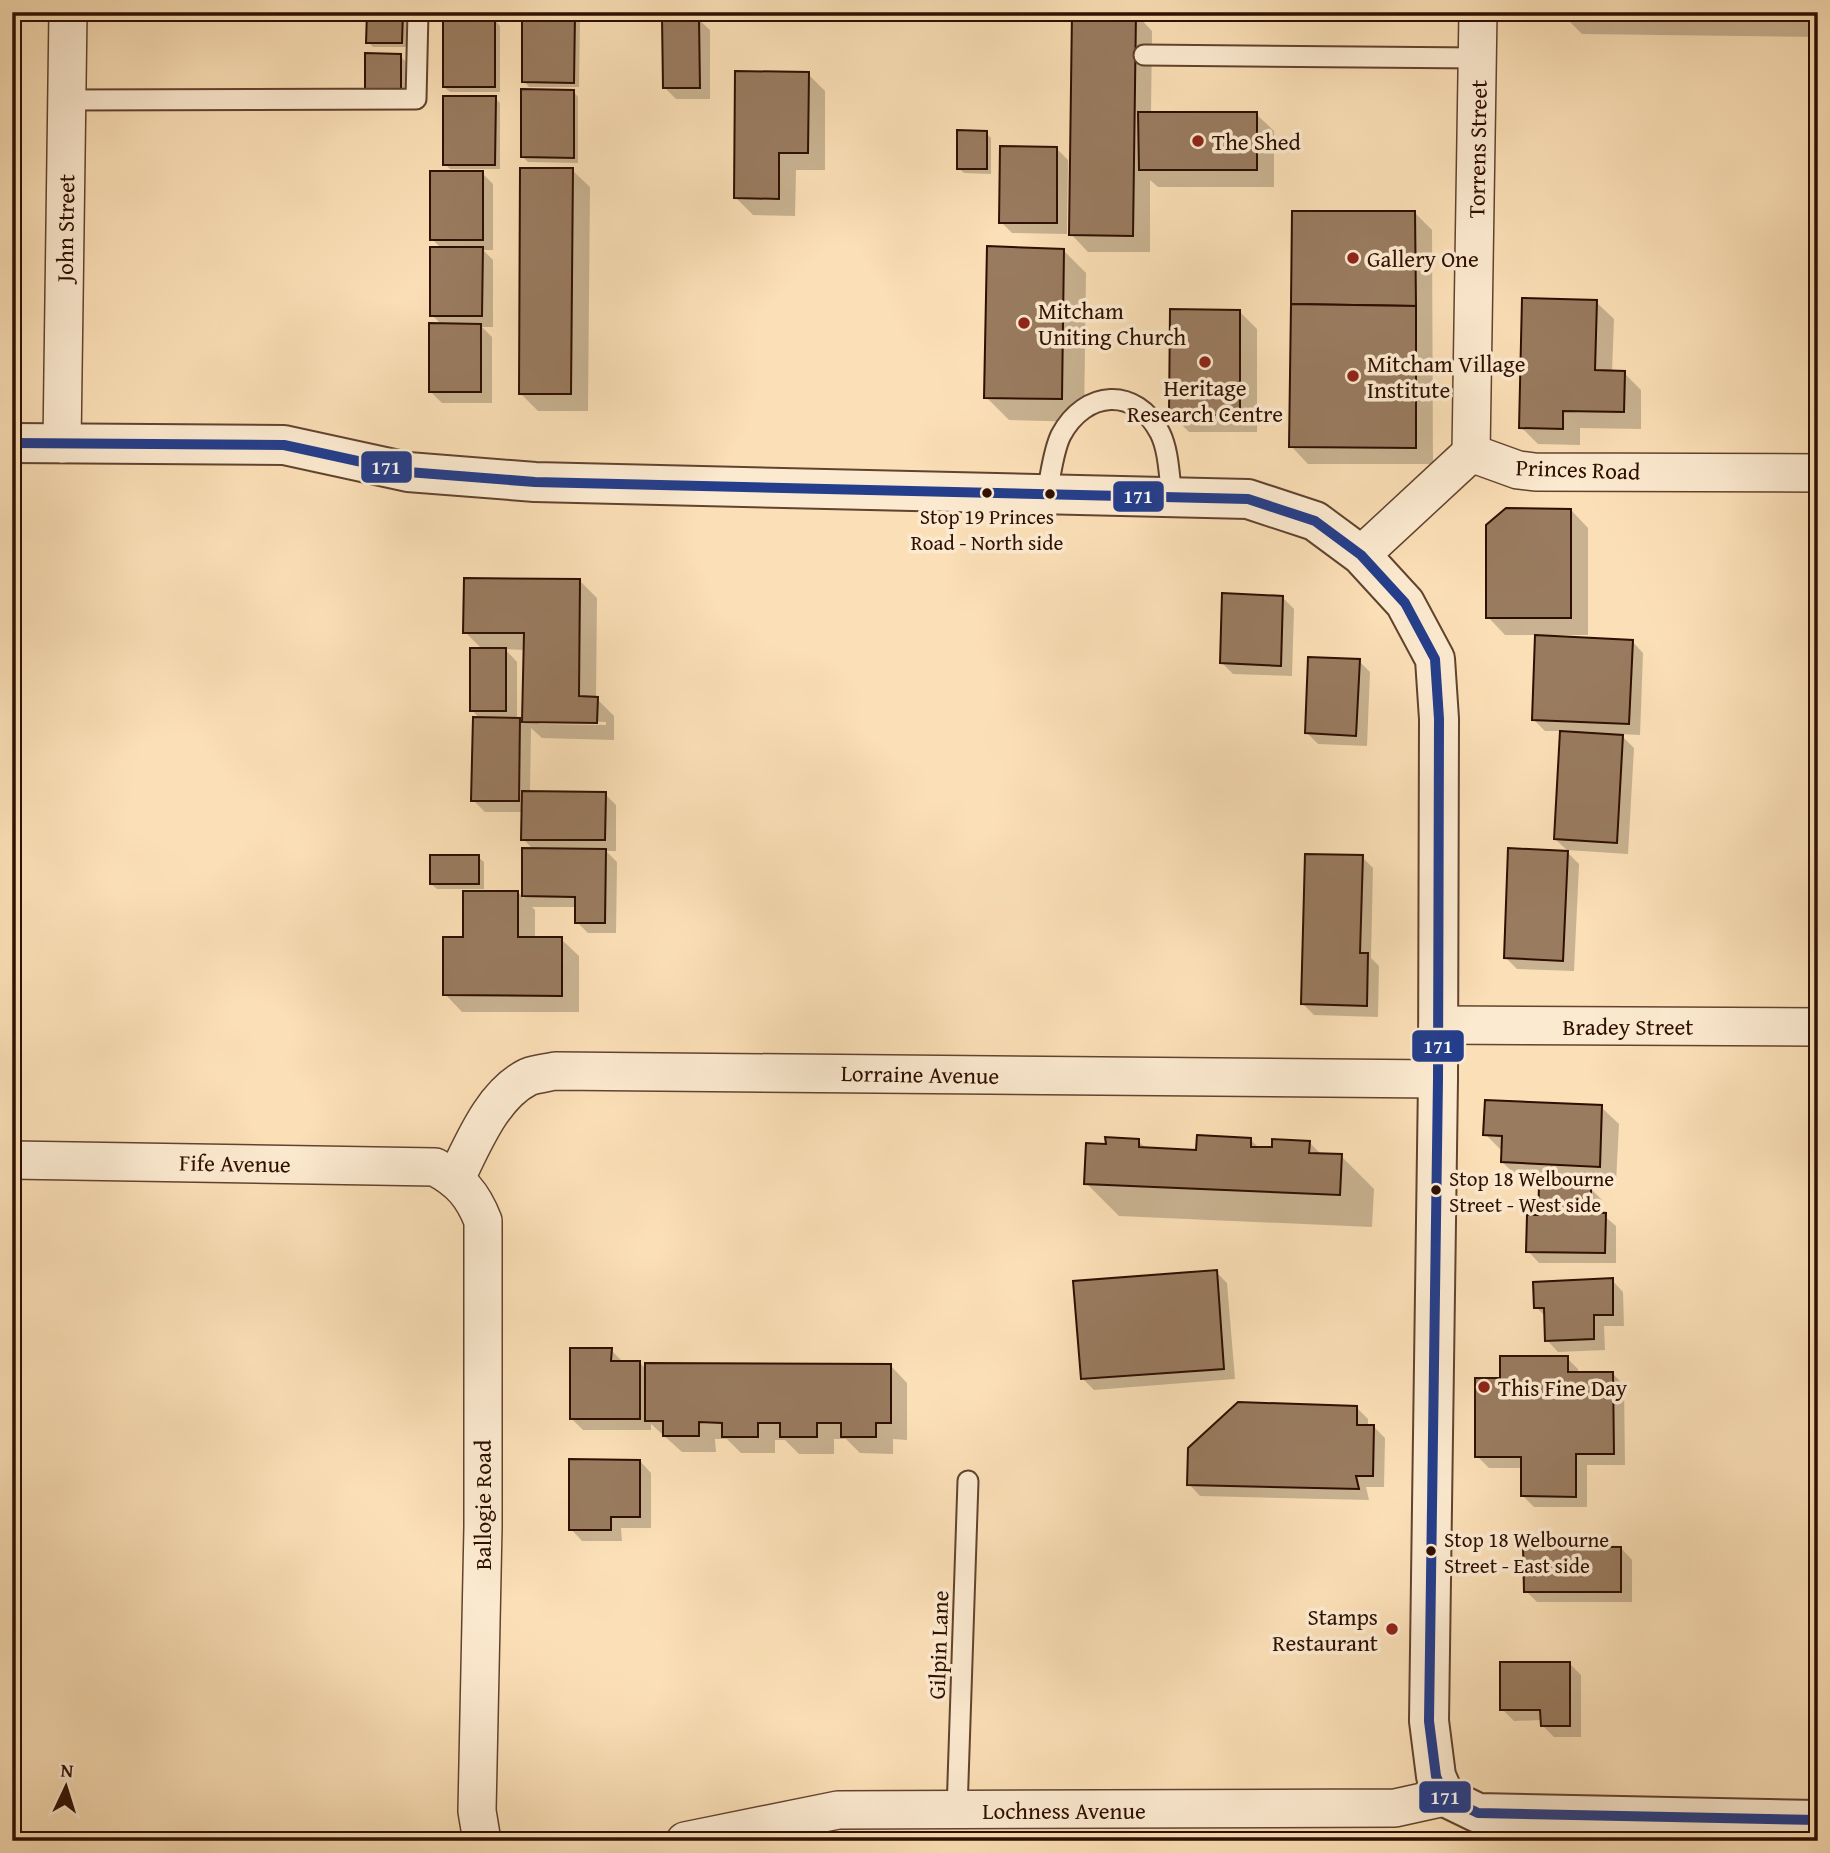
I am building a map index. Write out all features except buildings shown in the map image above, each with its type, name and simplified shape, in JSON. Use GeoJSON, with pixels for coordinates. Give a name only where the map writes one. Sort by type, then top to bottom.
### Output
{"type":"FeatureCollection","features":[{"type":"Feature","properties":{"kind":"street","name":"John Street"},"geometry":{"type":"LineString","coordinates":[[62,444],[68,12]]}},
{"type":"Feature","properties":{"kind":"street","name":"Torrens Street"},"geometry":{"type":"LineString","coordinates":[[1471,453],[1478,12]]}},
{"type":"Feature","properties":{"kind":"street"},"geometry":{"type":"LineString","coordinates":[[12,443],[284,445],[408,472],[534,482],[1047,492],[1248,499],[1315,521],[1361,555],[1405,603],[1435,659],[1439,719],[1438,1079],[1429,1721],[1441,1786],[1478,1813],[1818,1819]]}},
{"type":"Feature","properties":{"kind":"street","name":"Princes Road"},"geometry":{"type":"LineString","coordinates":[[1471,453],[1518,470],[1535,472],[1818,473]]}},
{"type":"Feature","properties":{"kind":"street"},"geometry":{"type":"LineString","coordinates":[[1361,555],[1471,453]]}},
{"type":"Feature","properties":{"kind":"street","name":"Bradey Street"},"geometry":{"type":"LineString","coordinates":[[1438,1025],[1818,1027]]}},
{"type":"Feature","properties":{"kind":"street","name":"Lorraine Avenue"},"geometry":{"type":"LineString","coordinates":[[456,1178],[484,1125],[509,1090],[529,1077],[555,1071],[1438,1079]]}},
{"type":"Feature","properties":{"kind":"street","name":"Fife Avenue"},"geometry":{"type":"LineString","coordinates":[[12,1160],[435,1167],[456,1178]]}},
{"type":"Feature","properties":{"kind":"street","name":"Ballogie Road"},"geometry":{"type":"LineString","coordinates":[[456,1178],[474,1198],[483,1221],[483,1527],[477,1811],[482,1841]]}},
{"type":"Feature","properties":{"kind":"street","name":"Lochness Avenue"},"geometry":{"type":"LineString","coordinates":[[685,1841],[957,1811],[1395,1808],[1441,1786]]}},
{"type":"Feature","properties":{"kind":"lane"},"geometry":{"type":"LineString","coordinates":[[67,100],[416,99],[418,12]]}},
{"type":"Feature","properties":{"kind":"lane"},"geometry":{"type":"LineString","coordinates":[[1144,55],[1478,58]]}},
{"type":"Feature","properties":{"kind":"lane"},"geometry":{"type":"LineString","coordinates":[[1047,492],[1060,437],[1078,411],[1099,400],[1114,400],[1135,403],[1148,415],[1161,435],[1172,496]]}},
{"type":"Feature","properties":{"kind":"lane","name":"Gilpin Lane"},"geometry":{"type":"LineString","coordinates":[[957,1811],[968,1481]]}},
{"type":"Feature","properties":{"kind":"transit line","name":"171"},"geometry":{"type":"LineString","coordinates":[[12,443],[284,445],[408,472],[535,482],[1248,499],[1315,521],[1361,555],[1405,603],[1435,659],[1439,719],[1438,1079],[1429,1721],[1436,1776],[1445,1797],[1478,1813],[1818,1820]]}},
{"type":"Feature","properties":{"kind":"place","name":"The Shed"},"geometry":{"type":"Point","coordinates":[1198,141]}},
{"type":"Feature","properties":{"kind":"place","name":"Gallery One"},"geometry":{"type":"Point","coordinates":[1353,258]}},
{"type":"Feature","properties":{"kind":"place","name":"Mitcham Uniting Church"},"geometry":{"type":"Point","coordinates":[1024,323]}},
{"type":"Feature","properties":{"kind":"place","name":"Heritage Research Centre"},"geometry":{"type":"Point","coordinates":[1205,362]}},
{"type":"Feature","properties":{"kind":"place","name":"Mitcham Village Institute"},"geometry":{"type":"Point","coordinates":[1353,376]}},
{"type":"Feature","properties":{"kind":"place","name":"Stop 19 Princes Road - North side"},"geometry":{"type":"Point","coordinates":[987,493]}},
{"type":"Feature","properties":{"kind":"place","name":"Stop 18 Welbourne Street - West side"},"geometry":{"type":"Point","coordinates":[1436,1190]}},
{"type":"Feature","properties":{"kind":"place","name":"This Fine Day"},"geometry":{"type":"Point","coordinates":[1484,1387]}},
{"type":"Feature","properties":{"kind":"place","name":"Stop 18 Welbourne Street - East side"},"geometry":{"type":"Point","coordinates":[1431,1551]}},
{"type":"Feature","properties":{"kind":"place","name":"Stamps Restaurant"},"geometry":{"type":"Point","coordinates":[1392,1629]}}]}
